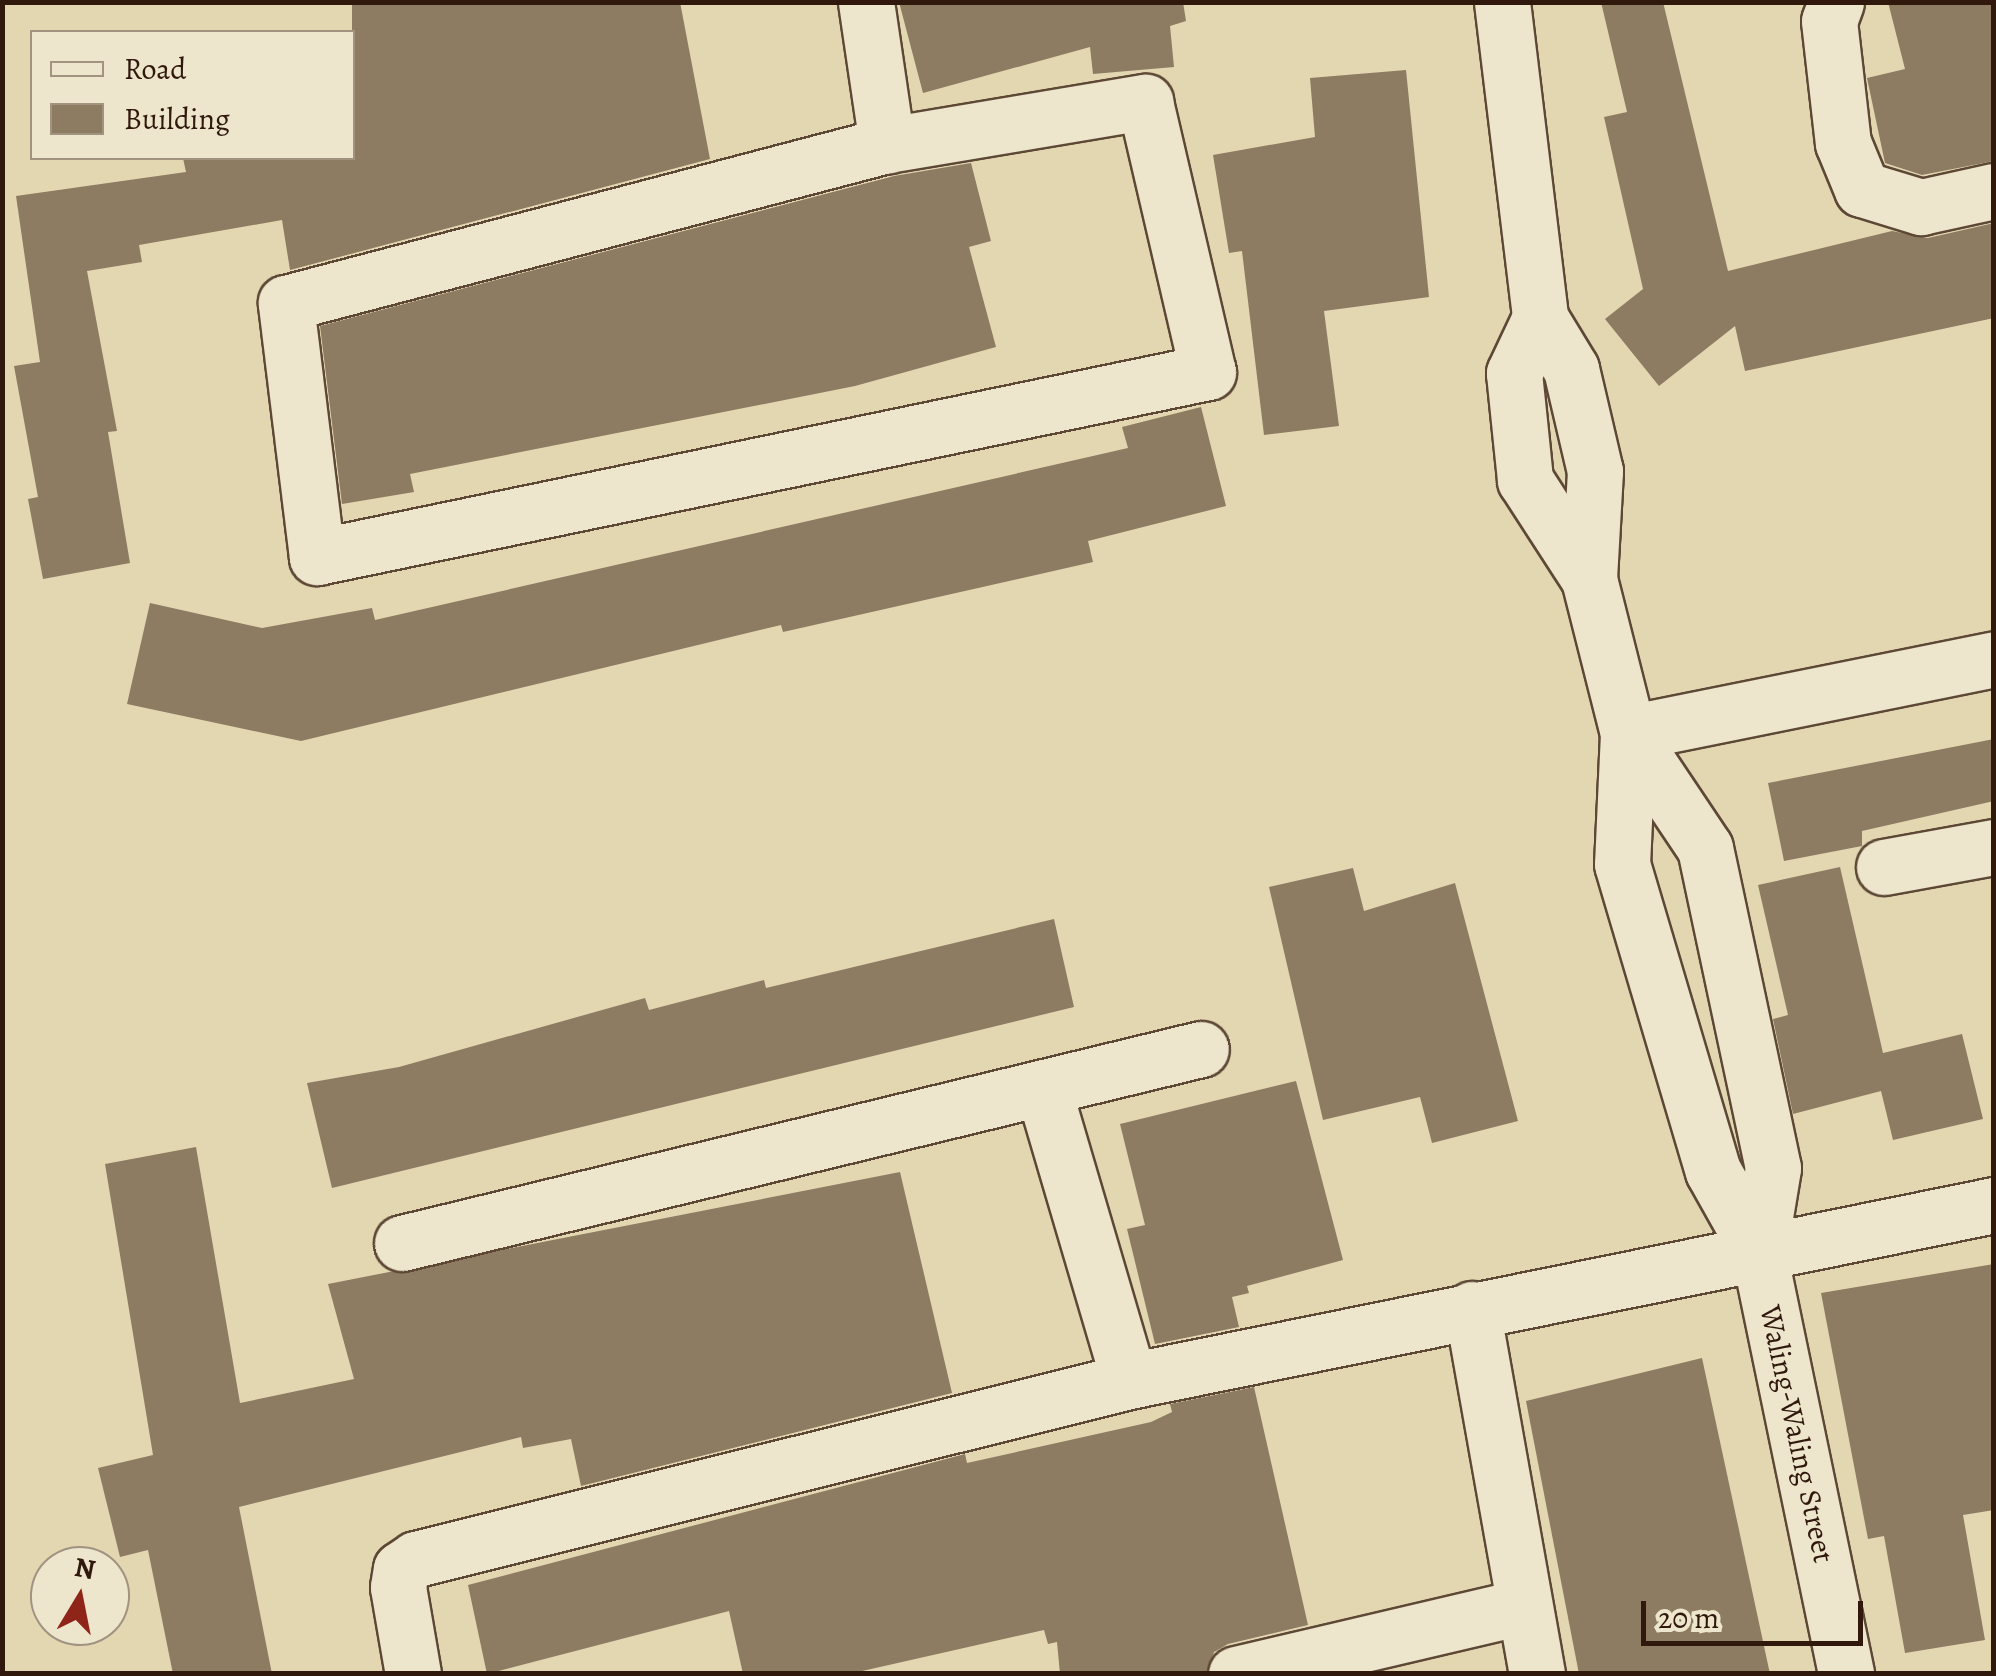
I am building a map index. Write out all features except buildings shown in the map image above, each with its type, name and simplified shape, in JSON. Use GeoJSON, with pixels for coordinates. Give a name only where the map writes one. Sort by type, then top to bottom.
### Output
{"type":"FeatureCollection","features":[{"type":"Feature","properties":{"kind":"street"},"geometry":{"type":"LineString","coordinates":[[866,2],[887,145]]}},
{"type":"Feature","properties":{"kind":"street"},"geometry":{"type":"LineString","coordinates":[[1502,2],[1540,318],[1571,370],[1595,471],[1589,579],[1628,734],[1994,658]]}},
{"type":"Feature","properties":{"kind":"street"},"geometry":{"type":"LineString","coordinates":[[1836,2],[1829,21],[1843,143],[1862,189],[1921,207],[1994,191]]}},
{"type":"Feature","properties":{"kind":"street"},"geometry":{"type":"LineString","coordinates":[[1145,102],[1208,372],[317,557],[286,303],[887,145],[1145,102]]}},
{"type":"Feature","properties":{"kind":"street","name":"Waling-Waling Street"},"geometry":{"type":"LineString","coordinates":[[1628,734],[1705,848],[1773,1168],[1760,1253]]}},
{"type":"Feature","properties":{"kind":"street","name":"Waling-Waling Street"},"geometry":{"type":"LineString","coordinates":[[1628,734],[1622,864],[1713,1171],[1760,1253],[1846,1674]]}},
{"type":"Feature","properties":{"kind":"street"},"geometry":{"type":"LineString","coordinates":[[1884,867],[1994,847]]}},
{"type":"Feature","properties":{"kind":"street"},"geometry":{"type":"LineString","coordinates":[[402,1243],[1202,1048]]}},
{"type":"Feature","properties":{"kind":"street"},"geometry":{"type":"LineString","coordinates":[[1043,1088],[1129,1381]]}},
{"type":"Feature","properties":{"kind":"street"},"geometry":{"type":"LineString","coordinates":[[414,1674],[398,1587],[401,1569],[416,1559],[1129,1381],[1994,1205]]}},
{"type":"Feature","properties":{"kind":"street"},"geometry":{"type":"LineString","coordinates":[[1472,1309],[1537,1674]]}},
{"type":"Feature","properties":{"kind":"street"},"geometry":{"type":"LineString","coordinates":[[1236,1674],[1522,1606]]}}]}
